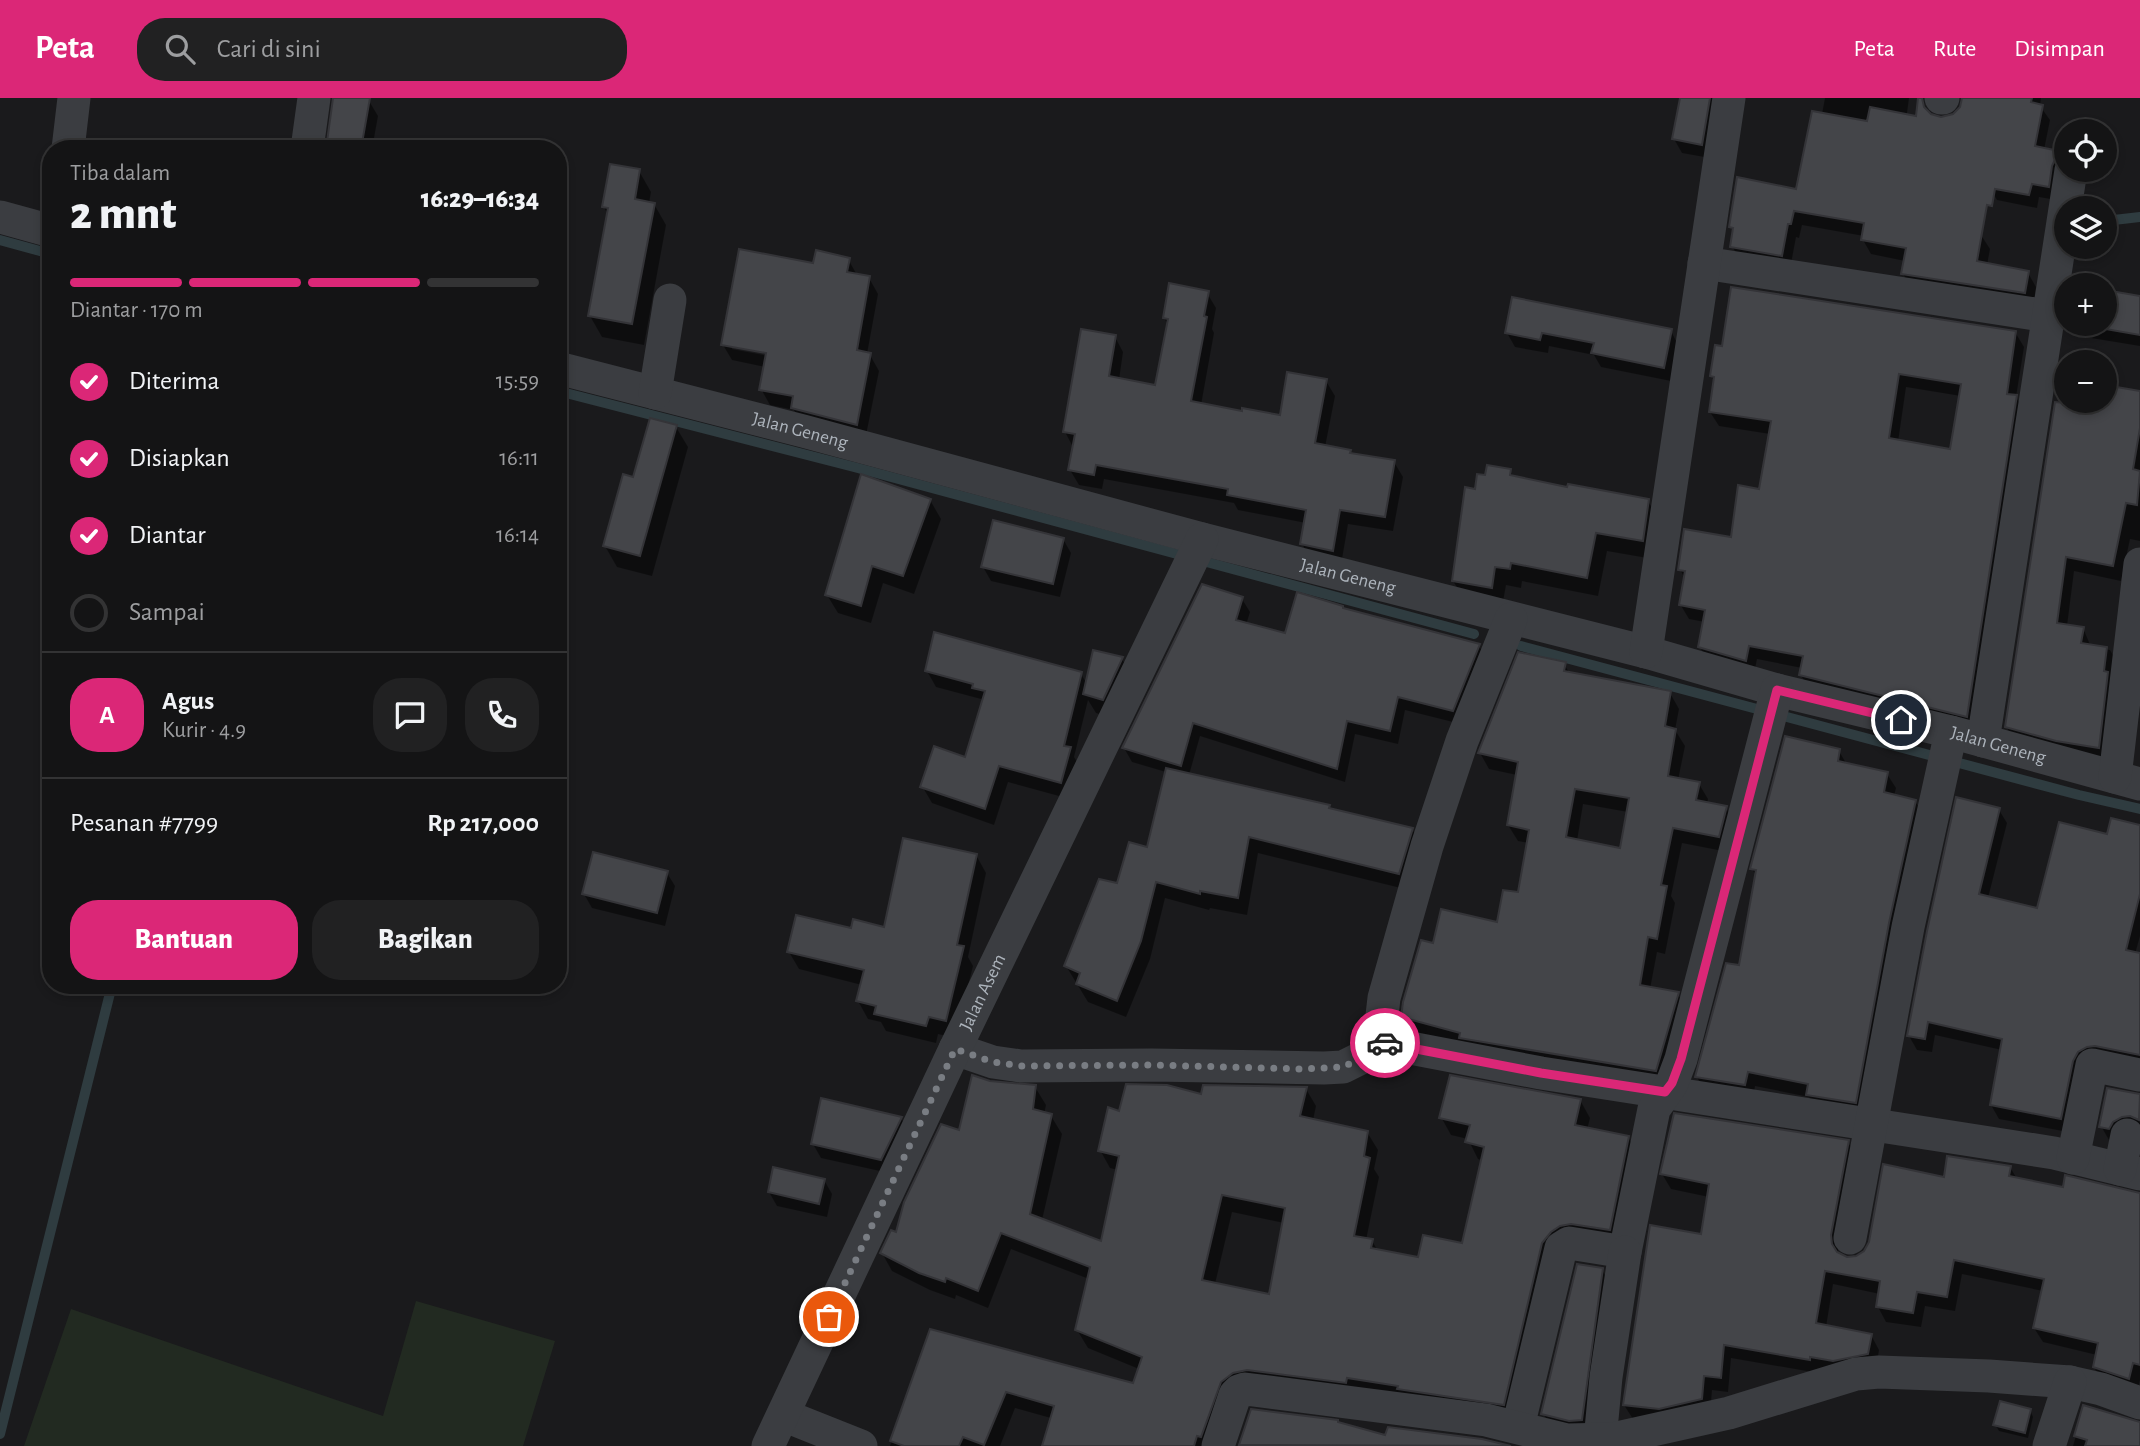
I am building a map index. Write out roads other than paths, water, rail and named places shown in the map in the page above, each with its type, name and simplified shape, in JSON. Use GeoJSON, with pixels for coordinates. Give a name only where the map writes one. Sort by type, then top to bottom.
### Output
{"type":"FeatureCollection","features":[{"type":"Feature","properties":{"kind":"street"},"geometry":{"type":"LineString","coordinates":[[69,140],[74,98]]}},
{"type":"Feature","properties":{"kind":"street"},"geometry":{"type":"LineString","coordinates":[[308,140],[314,98]]}},
{"type":"Feature","properties":{"kind":"street"},"geometry":{"type":"LineString","coordinates":[[1646,652],[1729,98]]}},
{"type":"Feature","properties":{"kind":"street"},"geometry":{"type":"LineString","coordinates":[[1983,741],[2069,182]]}},
{"type":"Feature","properties":{"kind":"street"},"geometry":{"type":"LineString","coordinates":[[0,217],[42,229]]}},
{"type":"Feature","properties":{"kind":"street"},"geometry":{"type":"LineString","coordinates":[[1704,263],[2048,316]]}},
{"type":"Feature","properties":{"kind":"street"},"geometry":{"type":"LineString","coordinates":[[654,393],[670,300]]}},
{"type":"Feature","properties":{"kind":"street","name":"Jalan Geneng"},"geometry":{"type":"LineString","coordinates":[[567,370],[1202,539],[1646,652],[1772,708],[1946,752],[1983,741],[2127,780]]}},
{"type":"Feature","properties":{"kind":"street","name":"Jalan Asem"},"geometry":{"type":"LineString","coordinates":[[768,1446],[955,1049],[1202,539]]}},
{"type":"Feature","properties":{"kind":"street"},"geometry":{"type":"LineString","coordinates":[[2127,780],[2140,564]]}},
{"type":"Feature","properties":{"kind":"street"},"geometry":{"type":"LineString","coordinates":[[955,1049],[993,1062],[1021,1066],[1152,1065],[1302,1069],[1343,1067],[1363,1057],[1379,1042],[1387,985],[1427,846],[1462,741],[1511,619]]}},
{"type":"Feature","properties":{"kind":"street"},"geometry":{"type":"LineString","coordinates":[[1600,1440],[1606,1377],[1625,1252],[1651,1117],[1654,1108],[1672,1083],[1681,1059],[1772,708]]}},
{"type":"Feature","properties":{"kind":"street"},"geometry":{"type":"LineString","coordinates":[[1850,1238],[1908,926],[1946,752]]}},
{"type":"Feature","properties":{"kind":"street"},"geometry":{"type":"LineString","coordinates":[[1379,1042],[1541,1073],[2073,1158],[2130,1172],[2127,1135]]}},
{"type":"Feature","properties":{"kind":"street"},"geometry":{"type":"LineString","coordinates":[[2073,1158],[2082,1063],[2140,1075]]}},
{"type":"Feature","properties":{"kind":"street"},"geometry":{"type":"LineString","coordinates":[[1518,1427],[1560,1248],[1570,1243],[1625,1252]]}},
{"type":"Feature","properties":{"kind":"street"},"geometry":{"type":"LineString","coordinates":[[1218,1446],[1235,1395],[1245,1389],[1433,1412],[1518,1427],[1566,1443],[1623,1437],[1729,1413],[1856,1374],[1975,1375],[2070,1382],[2140,1403]]}},
{"type":"Feature","properties":{"kind":"street"},"geometry":{"type":"LineString","coordinates":[[2049,1446],[2070,1382]]}},
{"type":"Feature","properties":{"kind":"street"},"geometry":{"type":"LineString","coordinates":[[783,1415],[861,1446]]}},
{"type":"Feature","properties":{"kind":"waterway"},"geometry":{"type":"LineString","coordinates":[[2117,220],[2140,217]]}},
{"type":"Feature","properties":{"kind":"waterway"},"geometry":{"type":"LineString","coordinates":[[0,240],[42,252]]}},
{"type":"Feature","properties":{"kind":"waterway"},"geometry":{"type":"LineString","coordinates":[[567,393],[854,467],[1474,634]]}},
{"type":"Feature","properties":{"kind":"waterway"},"geometry":{"type":"LineString","coordinates":[[1521,646],[2140,809]]}},
{"type":"Feature","properties":{"kind":"waterway"},"geometry":{"type":"LineString","coordinates":[[0,1434],[110,994]]}}]}
